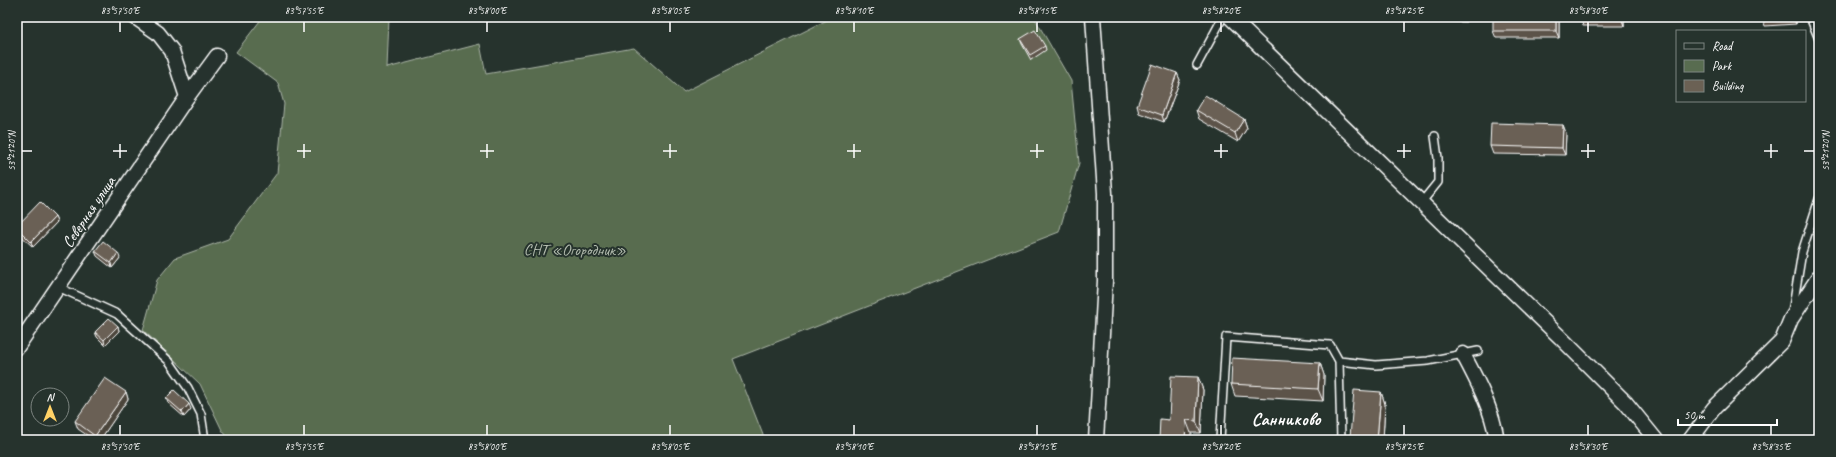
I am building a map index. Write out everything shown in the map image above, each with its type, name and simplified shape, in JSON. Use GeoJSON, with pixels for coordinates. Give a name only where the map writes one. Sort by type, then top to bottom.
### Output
{"type":"FeatureCollection","features":[{"type":"Feature","properties":{"kind":"street"},"geometry":{"type":"LineString","coordinates":[[135,17],[158,33],[172,51],[188,97]]}},
{"type":"Feature","properties":{"kind":"street"},"geometry":{"type":"LineString","coordinates":[[1094,17],[1105,193],[1105,281],[1096,440]]}},
{"type":"Feature","properties":{"kind":"street"},"geometry":{"type":"LineString","coordinates":[[1230,17],[1330,112],[1421,203],[1567,344],[1626,403],[1656,440]]}},
{"type":"Feature","properties":{"kind":"street","name":"Северная улица"},"geometry":{"type":"LineString","coordinates":[[17,347],[217,56]]}},
{"type":"Feature","properties":{"kind":"street"},"geometry":{"type":"LineString","coordinates":[[1690,440],[1714,408],[1782,341],[1791,319],[1819,277]]}},
{"type":"Feature","properties":{"kind":"street"},"geometry":{"type":"LineString","coordinates":[[1463,354],[1482,390],[1494,424],[1497,440]]}},
{"type":"Feature","properties":{"kind":"lane"},"geometry":{"type":"LineString","coordinates":[[1197,65],[1222,17]]}},
{"type":"Feature","properties":{"kind":"lane"},"geometry":{"type":"LineString","coordinates":[[1810,17],[1819,39]]}},
{"type":"Feature","properties":{"kind":"lane"},"geometry":{"type":"LineString","coordinates":[[1421,203],[1438,182],[1438,158],[1434,136]]}},
{"type":"Feature","properties":{"kind":"lane"},"geometry":{"type":"LineString","coordinates":[[1791,319],[1802,252],[1819,199]]}},
{"type":"Feature","properties":{"kind":"lane"},"geometry":{"type":"LineString","coordinates":[[58,287],[117,314],[169,362],[188,388],[202,414],[205,440]]}},
{"type":"Feature","properties":{"kind":"lane"},"geometry":{"type":"LineString","coordinates":[[1220,440],[1226,337],[1330,345],[1339,361],[1341,440]]}},
{"type":"Feature","properties":{"kind":"lane"},"geometry":{"type":"LineString","coordinates":[[1339,361],[1376,365],[1428,362],[1478,351]]}},
{"type":"Feature","properties":{"kind":"green space","name":"СНТ «Огородник»"},"geometry":{"type":"Polygon","coordinates":[[[263,17],[389,17],[387,68],[480,44],[486,74],[634,48],[684,92],[833,17],[1034,17],[1071,81],[1079,163],[1059,232],[733,359],[765,440],[230,440],[222,430],[200,384],[143,330],[157,280],[175,258],[228,239],[277,173],[284,104],[278,83],[236,52],[263,17]]]}},
{"type":"Feature","properties":{"kind":"building"},"geometry":{"type":"Polygon","coordinates":[[[1493,17],[1556,17],[1556,31],[1493,31],[1493,17]]]}},
{"type":"Feature","properties":{"kind":"building"},"geometry":{"type":"Polygon","coordinates":[[[1035,30],[1045,46],[1030,55],[1020,39],[1035,30]]]}},
{"type":"Feature","properties":{"kind":"building"},"geometry":{"type":"Polygon","coordinates":[[[1152,64],[1177,73],[1162,115],[1137,106],[1152,64]]]}},
{"type":"Feature","properties":{"kind":"building"},"geometry":{"type":"Polygon","coordinates":[[[1205,95],[1244,119],[1235,133],[1196,110],[1205,95]]]}},
{"type":"Feature","properties":{"kind":"building"},"geometry":{"type":"Polygon","coordinates":[[[1491,123],[1563,125],[1562,148],[1490,146],[1491,123]]]}},
{"type":"Feature","properties":{"kind":"building"},"geometry":{"type":"Polygon","coordinates":[[[40,202],[55,217],[31,242],[17,228],[17,226],[40,202]]]}},
{"type":"Feature","properties":{"kind":"building"},"geometry":{"type":"Polygon","coordinates":[[[103,241],[118,253],[111,263],[95,251],[103,241]]]}},
{"type":"Feature","properties":{"kind":"building"},"geometry":{"type":"Polygon","coordinates":[[[109,318],[118,326],[104,340],[95,332],[109,318]]]}},
{"type":"Feature","properties":{"kind":"building"},"geometry":{"type":"Polygon","coordinates":[[[1232,358],[1320,363],[1318,389],[1231,384],[1232,358]]]}},
{"type":"Feature","properties":{"kind":"building"},"geometry":{"type":"Polygon","coordinates":[[[1171,376],[1198,377],[1196,421],[1186,420],[1185,440],[1159,440],[1160,419],[1169,420],[1171,376]]]}},
{"type":"Feature","properties":{"kind":"building"},"geometry":{"type":"Polygon","coordinates":[[[105,378],[126,392],[95,436],[75,421],[105,378]]]}},
{"type":"Feature","properties":{"kind":"building"},"geometry":{"type":"Polygon","coordinates":[[[174,390],[189,404],[182,412],[166,398],[174,390]]]}},
{"type":"Feature","properties":{"kind":"building"},"geometry":{"type":"Polygon","coordinates":[[[1354,390],[1381,392],[1377,440],[1356,440],[1356,437],[1350,437],[1354,390]]]}},
{"type":"Feature","properties":{"kind":"district","name":"Санниково"},"geometry":{"type":"Point","coordinates":[1286,419]}}]}
